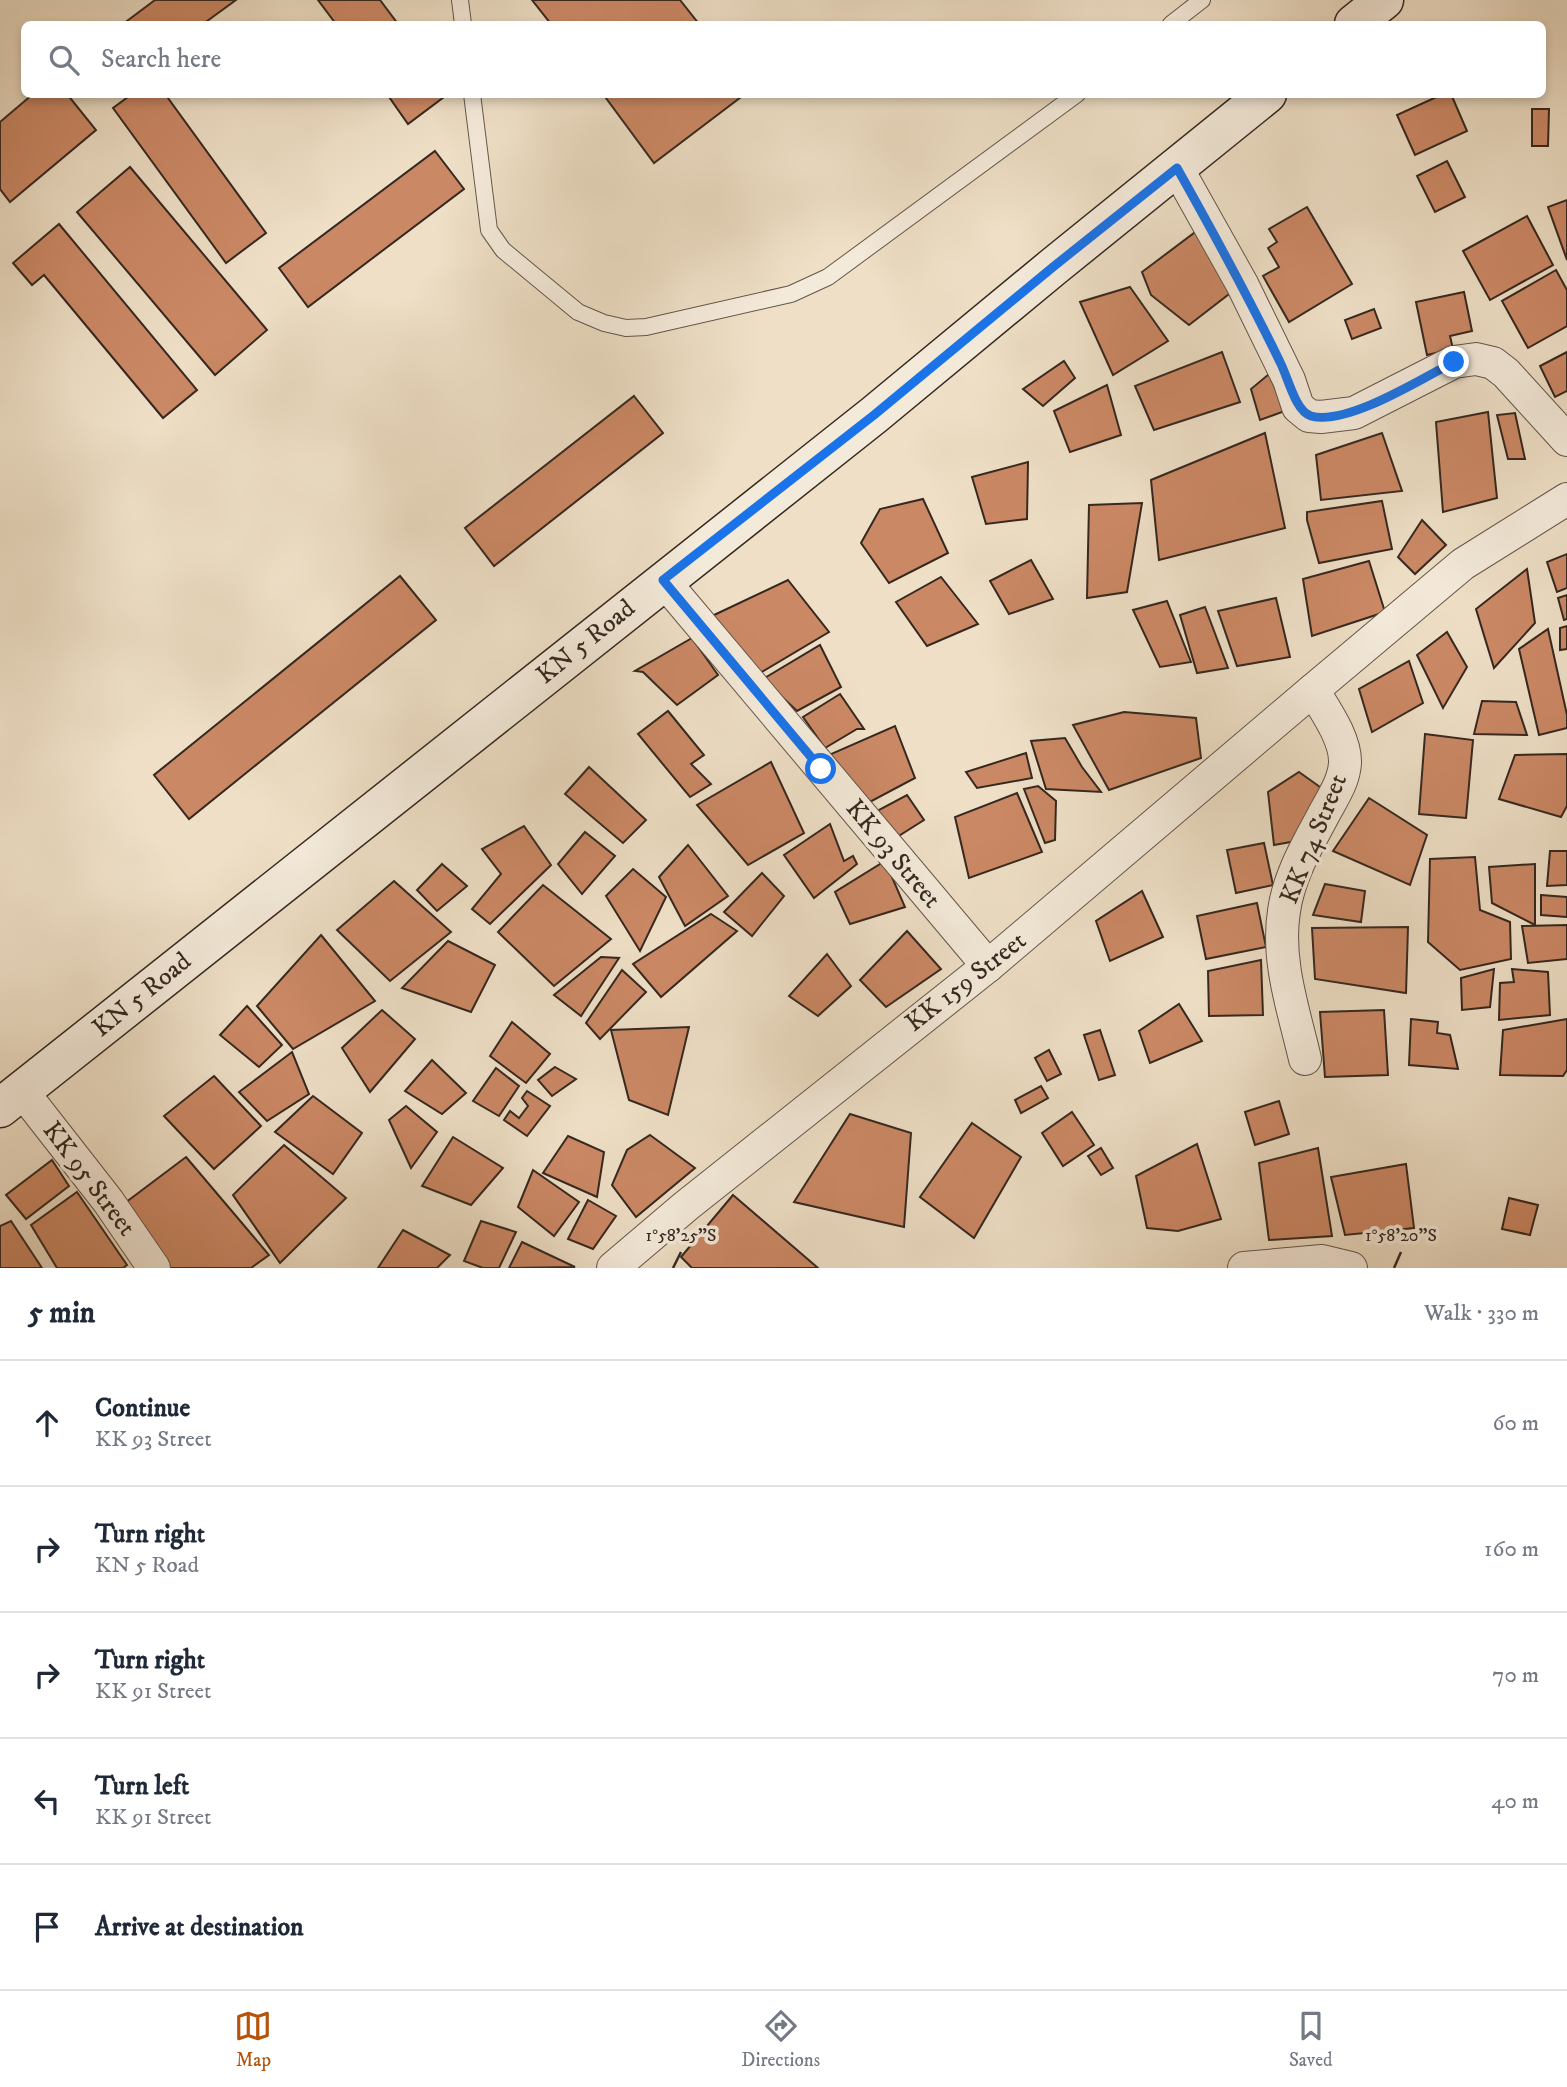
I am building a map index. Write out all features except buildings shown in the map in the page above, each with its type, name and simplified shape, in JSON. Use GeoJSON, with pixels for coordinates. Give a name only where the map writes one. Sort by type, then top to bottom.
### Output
{"type":"FeatureCollection","features":[{"type":"Feature","properties":{"kind":"main road"},"geometry":{"type":"LineString","coordinates":[[1357,21],[1384,0]]}},
{"type":"Feature","properties":{"kind":"main road","name":"KN 5 Road"},"geometry":{"type":"LineString","coordinates":[[11,1100],[874,415],[1262,98]]}},
{"type":"Feature","properties":{"kind":"street"},"geometry":{"type":"LineString","coordinates":[[1177,168],[1242,284],[1289,380],[1298,407],[1310,416],[1354,413],[1454,362],[1476,359],[1493,363],[1506,373],[1567,440]]}},
{"type":"Feature","properties":{"kind":"street"},"geometry":{"type":"LineString","coordinates":[[1313,690],[1463,564],[1567,499]]}},
{"type":"Feature","properties":{"kind":"street","name":"KK 93 Street"},"geometry":{"type":"LineString","coordinates":[[663,580],[989,967]]}},
{"type":"Feature","properties":{"kind":"street","name":"KK 159 Street"},"geometry":{"type":"LineString","coordinates":[[613,1268],[686,1206],[989,967],[1313,690]]}},
{"type":"Feature","properties":{"kind":"street","name":"KK 74 Street"},"geometry":{"type":"LineString","coordinates":[[1305,1059],[1282,962],[1284,909],[1298,862],[1340,785],[1345,762],[1339,734],[1313,690]]}},
{"type":"Feature","properties":{"kind":"street","name":"KK 95 Street"},"geometry":{"type":"LineString","coordinates":[[11,1100],[108,1201],[154,1268]]}},
{"type":"Feature","properties":{"kind":"street"},"geometry":{"type":"LineString","coordinates":[[1244,1268],[1322,1261],[1351,1268]]}},
{"type":"Feature","properties":{"kind":"lane"},"geometry":{"type":"LineString","coordinates":[[460,0],[463,21]]}},
{"type":"Feature","properties":{"kind":"lane"},"geometry":{"type":"LineString","coordinates":[[1175,21],[1202,0]]}},
{"type":"Feature","properties":{"kind":"lane"},"geometry":{"type":"LineString","coordinates":[[472,98],[489,230],[503,250],[578,312],[604,323],[626,328],[646,327],[754,304],[791,294],[828,277],[1072,98]]}},
{"type":"Feature","properties":{"kind":"route"},"geometry":{"type":"LineString","coordinates":[[821,769],[663,580],[874,415],[1177,168],[1242,284],[1289,380],[1298,407],[1310,416],[1354,413],[1454,362]]}}]}
